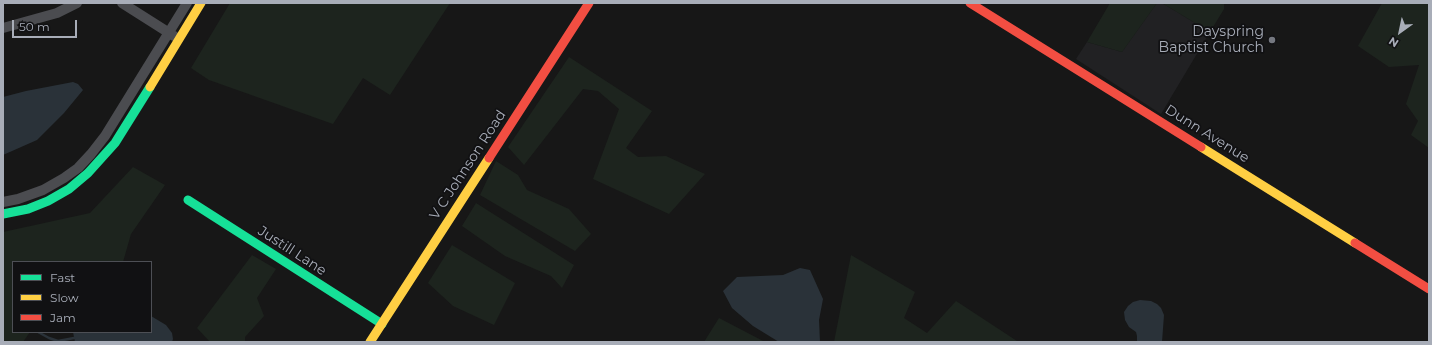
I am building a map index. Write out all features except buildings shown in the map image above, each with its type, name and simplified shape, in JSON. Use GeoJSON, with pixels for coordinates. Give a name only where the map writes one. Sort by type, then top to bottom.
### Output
{"type":"FeatureCollection","features":[{"type":"Feature","properties":{"kind":"street"},"geometry":{"type":"LineString","coordinates":[[3,28],[57,13],[77,3]]}},
{"type":"Feature","properties":{"kind":"street"},"geometry":{"type":"LineString","coordinates":[[122,3],[179,39]]}},
{"type":"Feature","properties":{"kind":"street"},"geometry":{"type":"LineString","coordinates":[[3,202],[18,199],[43,190],[78,168],[91,154],[105,136],[187,3]]}},
{"type":"Feature","properties":{"kind":"street"},"geometry":{"type":"LineString","coordinates":[[3,214],[28,209],[48,201],[69,189],[101,160],[115,143],[201,3]]}},
{"type":"Feature","properties":{"kind":"street","name":"V C Johnson Road"},"geometry":{"type":"LineString","coordinates":[[370,342],[589,3]]}},
{"type":"Feature","properties":{"kind":"street","name":"Dunn Avenue"},"geometry":{"type":"LineString","coordinates":[[970,3],[1428,284]]}},
{"type":"Feature","properties":{"kind":"street","name":"Justill Lane"},"geometry":{"type":"LineString","coordinates":[[188,200],[382,324]]}},
{"type":"Feature","properties":{"kind":"shaded area"},"geometry":{"type":"Polygon","coordinates":[[[230,3],[450,3],[390,95],[363,78],[333,124],[209,80],[191,68],[230,3]]]}},
{"type":"Feature","properties":{"kind":"shaded area"},"geometry":{"type":"Polygon","coordinates":[[[1110,3],[1157,3],[1122,52],[1087,42],[1110,3]]]}},
{"type":"Feature","properties":{"kind":"shaded area"},"geometry":{"type":"Polygon","coordinates":[[[1157,3],[1162,3],[1210,32],[1161,114],[1076,59],[1087,42],[1122,52],[1157,3]]]}},
{"type":"Feature","properties":{"kind":"shaded area"},"geometry":{"type":"Polygon","coordinates":[[[1162,3],[1224,3],[1224,9],[1210,32],[1162,3]]]}},
{"type":"Feature","properties":{"kind":"shaded area"},"geometry":{"type":"Polygon","coordinates":[[[1382,3],[1429,3],[1429,148],[1411,135],[1418,121],[1406,104],[1419,65],[1389,67],[1358,46],[1382,3]]]}},
{"type":"Feature","properties":{"kind":"shaded area"},"geometry":{"type":"Polygon","coordinates":[[[569,57],[652,111],[626,148],[638,157],[666,156],[705,174],[669,214],[593,179],[619,109],[598,91],[583,89],[524,165],[508,147],[569,57]]]}},
{"type":"Feature","properties":{"kind":"shaded area"},"geometry":{"type":"Polygon","coordinates":[[[73,82],[78,84],[83,90],[64,113],[37,140],[3,155],[3,97],[73,82]]]}},
{"type":"Feature","properties":{"kind":"shaded area"},"geometry":{"type":"Polygon","coordinates":[[[496,161],[518,175],[527,190],[569,209],[591,234],[575,251],[480,195],[496,161]]]}},
{"type":"Feature","properties":{"kind":"shaded area"},"geometry":{"type":"Polygon","coordinates":[[[133,167],[165,185],[131,234],[123,261],[12,261],[12,333],[29,333],[23,342],[3,342],[3,232],[90,213],[133,167]]]}},
{"type":"Feature","properties":{"kind":"shaded area"},"geometry":{"type":"Polygon","coordinates":[[[476,203],[574,265],[562,288],[551,276],[505,256],[462,226],[476,203]]]}},
{"type":"Feature","properties":{"kind":"shaded area"},"geometry":{"type":"Polygon","coordinates":[[[452,245],[515,283],[494,325],[453,306],[428,283],[452,245]]]}},
{"type":"Feature","properties":{"kind":"shaded area"},"geometry":{"type":"Polygon","coordinates":[[[252,255],[276,269],[257,298],[264,316],[245,337],[245,342],[210,342],[197,328],[252,255]]]}},
{"type":"Feature","properties":{"kind":"shaded area"},"geometry":{"type":"Polygon","coordinates":[[[851,255],[915,292],[904,318],[927,333],[956,301],[1017,342],[834,342],[851,255]]]}},
{"type":"Feature","properties":{"kind":"shaded area"},"geometry":{"type":"Polygon","coordinates":[[[800,268],[810,270],[823,299],[819,320],[820,342],[779,342],[753,326],[732,308],[723,291],[737,277],[783,275],[800,268]]]}},
{"type":"Feature","properties":{"kind":"shaded area"},"geometry":{"type":"Polygon","coordinates":[[[1140,300],[1151,301],[1161,308],[1164,315],[1162,342],[1137,342],[1136,332],[1129,327],[1125,320],[1124,312],[1128,306],[1133,302],[1140,300]]]}},
{"type":"Feature","properties":{"kind":"shaded area"},"geometry":{"type":"Polygon","coordinates":[[[152,317],[166,325],[172,333],[173,339],[172,342],[75,342],[73,333],[152,333],[152,317]]]}},
{"type":"Feature","properties":{"kind":"shaded area"},"geometry":{"type":"Polygon","coordinates":[[[719,318],[765,342],[704,342],[719,318]]]}},
{"type":"Feature","properties":{"kind":"waterway"},"geometry":{"type":"LineString","coordinates":[[40,333],[58,341],[74,338]]}},
{"type":"Feature","properties":{"kind":"traffic: fast"},"geometry":{"type":"LineString","coordinates":[[3,214],[28,209],[48,201],[69,189],[88,173],[115,143],[150,87]]}},
{"type":"Feature","properties":{"kind":"traffic: fast"},"geometry":{"type":"LineString","coordinates":[[188,200],[382,324]]}},
{"type":"Feature","properties":{"kind":"traffic: slow"},"geometry":{"type":"LineString","coordinates":[[150,87],[201,3]]}},
{"type":"Feature","properties":{"kind":"traffic: slow"},"geometry":{"type":"LineString","coordinates":[[1201,147],[1355,243]]}},
{"type":"Feature","properties":{"kind":"traffic: slow"},"geometry":{"type":"LineString","coordinates":[[370,342],[489,158]]}},
{"type":"Feature","properties":{"kind":"traffic: jam"},"geometry":{"type":"LineString","coordinates":[[489,158],[589,3]]}},
{"type":"Feature","properties":{"kind":"traffic: jam"},"geometry":{"type":"LineString","coordinates":[[970,3],[1201,147]]}},
{"type":"Feature","properties":{"kind":"traffic: jam"},"geometry":{"type":"LineString","coordinates":[[1355,243],[1429,289]]}},
{"type":"Feature","properties":{"kind":"place","name":"Dayspring Baptist Church"},"geometry":{"type":"Point","coordinates":[1272,40]}}]}
